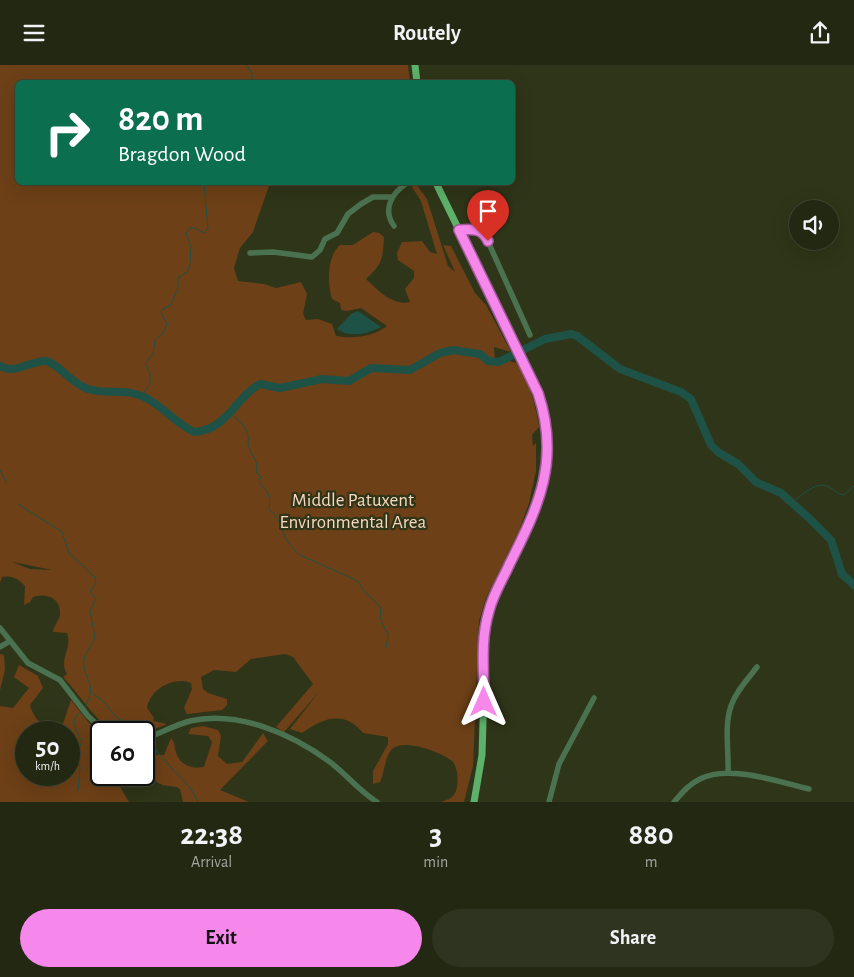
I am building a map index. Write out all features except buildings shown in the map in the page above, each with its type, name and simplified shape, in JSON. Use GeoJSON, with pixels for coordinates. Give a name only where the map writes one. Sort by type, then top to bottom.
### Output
{"type":"FeatureCollection","features":[{"type":"Feature","properties":{"kind":"main road"},"geometry":{"type":"LineString","coordinates":[[415,65],[417,80]]}},
{"type":"Feature","properties":{"kind":"main road"},"geometry":{"type":"LineString","coordinates":[[437,185],[538,393],[545,416],[548,461],[536,509],[491,603],[486,623],[483,739],[480,774],[474,802]]}},
{"type":"Feature","properties":{"kind":"street"},"geometry":{"type":"LineString","coordinates":[[394,226],[388,214],[392,197],[405,185]]}},
{"type":"Feature","properties":{"kind":"street"},"geometry":{"type":"LineString","coordinates":[[250,253],[273,252],[312,257],[320,250],[325,239],[337,233],[348,215],[361,204],[373,197],[392,197]]}},
{"type":"Feature","properties":{"kind":"street"},"geometry":{"type":"LineString","coordinates":[[459,230],[477,230],[486,237],[530,335]]}},
{"type":"Feature","properties":{"kind":"street"},"geometry":{"type":"LineString","coordinates":[[0,629],[28,663],[60,680],[93,721]]}},
{"type":"Feature","properties":{"kind":"street"},"geometry":{"type":"LineString","coordinates":[[0,647],[10,641]]}},
{"type":"Feature","properties":{"kind":"street"},"geometry":{"type":"LineString","coordinates":[[728,773],[728,721],[730,706],[737,693],[757,667]]}},
{"type":"Feature","properties":{"kind":"street"},"geometry":{"type":"LineString","coordinates":[[549,802],[559,764],[594,699]]}},
{"type":"Feature","properties":{"kind":"street"},"geometry":{"type":"LineString","coordinates":[[155,735],[200,719],[229,719],[249,722],[289,738],[321,756],[377,802]]}},
{"type":"Feature","properties":{"kind":"street"},"geometry":{"type":"LineString","coordinates":[[674,802],[698,780],[714,774],[728,773],[810,789]]}},
{"type":"Feature","properties":{"kind":"green space","name":"Middle Patuxent Environmental Area"},"geometry":{"type":"Polygon","coordinates":[[[0,65],[408,65],[410,80],[15,80],[15,185],[269,185],[253,232],[240,248],[234,268],[238,281],[264,284],[276,288],[301,282],[307,294],[303,314],[306,320],[318,319],[332,324],[336,336],[349,337],[369,335],[387,326],[361,308],[347,311],[341,310],[340,303],[332,299],[329,285],[329,270],[336,250],[340,245],[353,245],[373,232],[379,233],[384,237],[381,261],[366,279],[391,299],[403,303],[410,302],[405,289],[414,278],[414,271],[398,260],[397,253],[402,242],[422,241],[430,252],[437,254],[421,201],[412,187],[417,185],[427,199],[448,266],[455,272],[443,245],[451,246],[475,293],[486,305],[511,352],[494,347],[495,363],[509,361],[517,363],[531,394],[539,427],[532,435],[533,446],[536,443],[536,471],[529,503],[519,531],[486,598],[479,621],[473,766],[464,802],[442,802],[455,794],[458,779],[456,769],[452,761],[447,757],[431,750],[422,747],[397,746],[392,749],[387,757],[380,782],[373,784],[373,771],[388,744],[388,737],[363,733],[356,726],[341,719],[326,720],[302,733],[290,729],[319,692],[284,732],[276,727],[313,684],[293,657],[285,654],[251,659],[236,672],[214,670],[201,677],[203,689],[208,693],[227,699],[227,705],[222,710],[187,714],[184,708],[192,689],[191,683],[177,681],[158,690],[149,701],[147,708],[154,718],[153,721],[100,721],[63,677],[67,674],[64,663],[68,638],[67,633],[53,632],[60,615],[58,603],[51,597],[38,596],[33,597],[30,602],[24,605],[25,586],[15,578],[2,577],[0,583],[0,65]],[[12,562],[30,569],[52,570],[12,562]]]}},
{"type":"Feature","properties":{"kind":"green space"},"geometry":{"type":"Polygon","coordinates":[[[0,654],[4,655],[5,670],[0,690],[0,654]]]}},
{"type":"Feature","properties":{"kind":"green space"},"geometry":{"type":"Polygon","coordinates":[[[19,665],[38,676],[43,688],[30,705],[39,721],[15,721],[15,786],[80,786],[80,721],[64,721],[71,700],[90,724],[90,786],[120,786],[129,802],[0,802],[0,706],[13,708],[29,688],[14,677],[19,665]]]}},
{"type":"Feature","properties":{"kind":"green space","name":"Middle Patuxent Environmental Area"},"geometry":{"type":"Polygon","coordinates":[[[155,721],[167,724],[155,728],[155,721]]]}},
{"type":"Feature","properties":{"kind":"green space"},"geometry":{"type":"Polygon","coordinates":[[[203,726],[218,730],[221,736],[218,756],[227,764],[242,762],[263,733],[268,741],[220,790],[249,802],[183,802],[180,789],[157,782],[155,779],[155,755],[164,755],[171,738],[182,762],[194,767],[204,767],[212,742],[208,736],[188,734],[191,728],[203,726]]]}},
{"type":"Feature","properties":{"kind":"water"},"geometry":{"type":"Polygon","coordinates":[[[358,311],[381,327],[359,334],[342,332],[337,329],[351,314],[358,311]]]}},
{"type":"Feature","properties":{"kind":"waterway"},"geometry":{"type":"LineString","coordinates":[[247,65],[252,74],[252,80]]}},
{"type":"Feature","properties":{"kind":"waterway"},"geometry":{"type":"LineString","coordinates":[[142,395],[150,384],[150,373],[145,364],[153,354],[155,340],[164,332],[167,324],[161,312],[164,308],[170,306],[178,288],[178,278],[187,272],[190,264],[191,246],[186,234],[190,228],[195,228],[204,233],[208,229],[204,185]]}},
{"type":"Feature","properties":{"kind":"waterway"},"geometry":{"type":"LineString","coordinates":[[0,366],[11,369],[47,361],[88,389],[102,392],[123,392],[144,397],[194,432],[206,430],[216,425],[251,390],[260,384],[280,388],[322,379],[349,381],[371,368],[410,370],[440,353],[453,350],[480,354],[488,361],[499,362],[545,339],[571,334],[577,336],[620,369],[681,392],[691,399],[711,445],[718,452],[738,464],[756,482],[781,493],[809,518],[831,540],[842,574],[854,585]]}},
{"type":"Feature","properties":{"kind":"waterway"},"geometry":{"type":"LineString","coordinates":[[231,414],[247,432],[248,446],[256,462],[256,472],[261,477],[259,483],[268,495],[270,502],[269,510],[278,519],[288,543],[300,555],[358,581],[363,590],[381,607],[380,618],[388,635],[386,648]]}},
{"type":"Feature","properties":{"kind":"waterway"},"geometry":{"type":"LineString","coordinates":[[0,470],[6,482]]}},
{"type":"Feature","properties":{"kind":"waterway"},"geometry":{"type":"LineString","coordinates":[[792,502],[814,487],[824,485],[844,495],[854,486]]}},
{"type":"Feature","properties":{"kind":"waterway"},"geometry":{"type":"LineString","coordinates":[[18,504],[62,532],[69,553],[95,577],[96,584],[90,591],[96,599],[90,611],[95,638],[84,660],[85,672],[90,687],[89,699],[85,707]]}},
{"type":"Feature","properties":{"kind":"waterway"},"geometry":{"type":"LineString","coordinates":[[93,694],[101,699],[117,718],[122,721]]}},
{"type":"Feature","properties":{"kind":"waterway"},"geometry":{"type":"LineString","coordinates":[[78,791],[80,767],[76,753],[82,742],[76,730],[75,719],[81,712]]}},
{"type":"Feature","properties":{"kind":"waterway"},"geometry":{"type":"LineString","coordinates":[[155,750],[191,789],[198,802]]}},
{"type":"Feature","properties":{"kind":"route"},"geometry":{"type":"LineString","coordinates":[[484,702],[484,634],[488,612],[536,509],[548,461],[548,437],[545,416],[538,393],[459,230],[477,230],[484,234],[488,241]]}}]}
